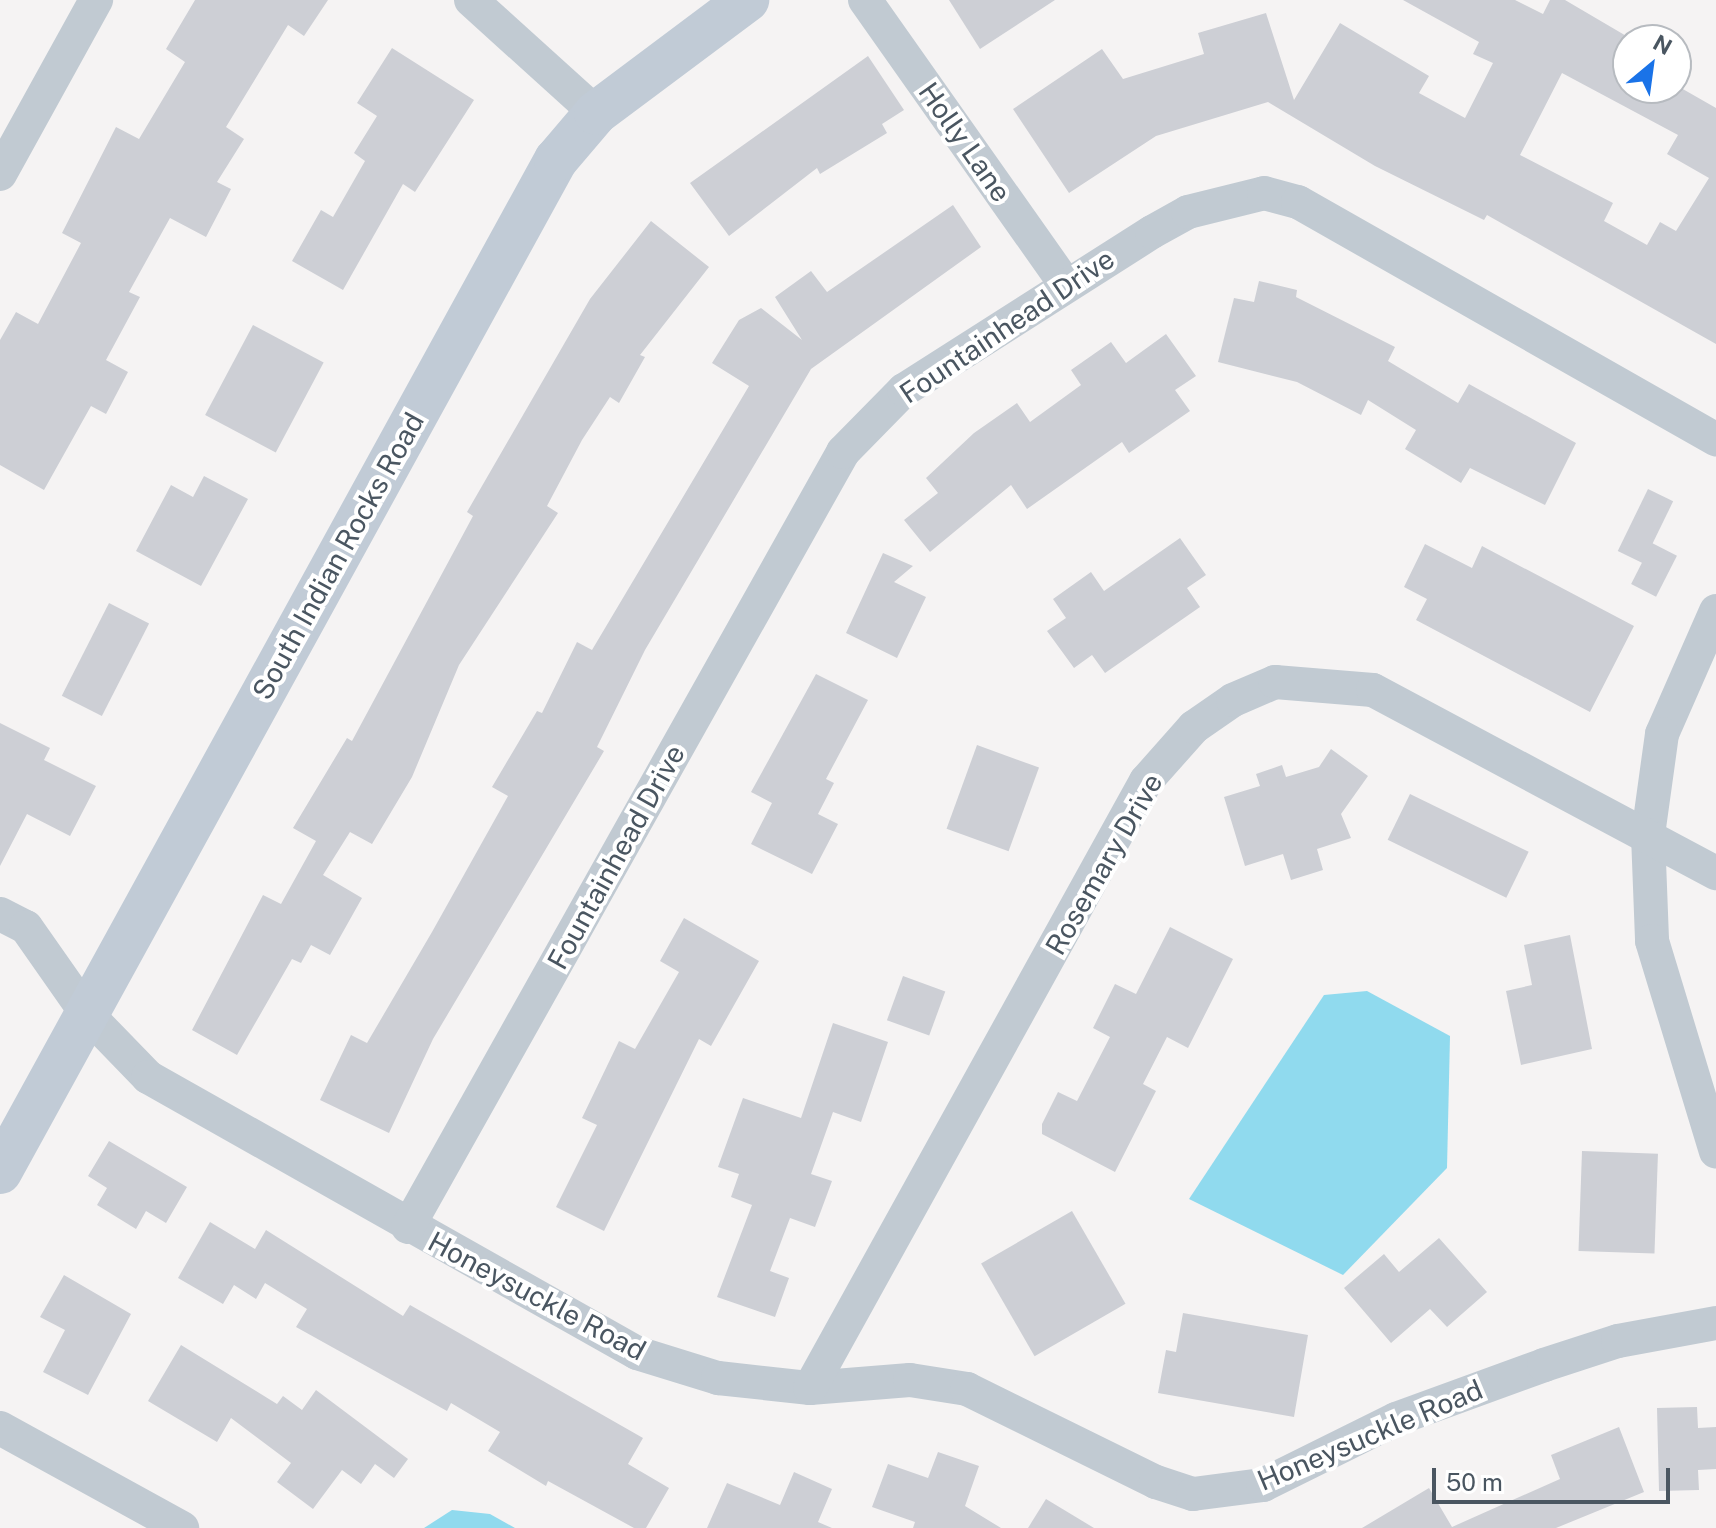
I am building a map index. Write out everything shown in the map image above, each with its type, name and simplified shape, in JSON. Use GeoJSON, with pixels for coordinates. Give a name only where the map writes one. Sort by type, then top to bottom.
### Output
{"type":"FeatureCollection","features":[{"type":"Feature","properties":{"kind":"street"},"geometry":{"type":"LineString","coordinates":[[0,174],[96,0]]}},
{"type":"Feature","properties":{"kind":"street"},"geometry":{"type":"LineString","coordinates":[[471,0],[596,113]]}},
{"type":"Feature","properties":{"kind":"street","name":"South Indian Rocks Road"},"geometry":{"type":"LineString","coordinates":[[0,1172],[556,160],[596,113],[747,0]]}},
{"type":"Feature","properties":{"kind":"street","name":"Holly Lane"},"geometry":{"type":"LineString","coordinates":[[865,0],[1066,285]]}},
{"type":"Feature","properties":{"kind":"street","name":"Fountainhead Drive"},"geometry":{"type":"LineString","coordinates":[[408,1227],[843,452],[904,390],[1066,285],[1188,212],[1264,193],[1298,202],[1716,439]]}},
{"type":"Feature","properties":{"kind":"street"},"geometry":{"type":"LineString","coordinates":[[1716,611],[1662,734],[1648,835],[1652,941],[1716,1152]]}},
{"type":"Feature","properties":{"kind":"street","name":"Rosemary Drive"},"geometry":{"type":"LineString","coordinates":[[810,1388],[1146,781],[1194,727],[1233,700],[1275,682],[1373,690],[1716,873]]}},
{"type":"Feature","properties":{"kind":"street","name":"Honeysuckle Road"},"geometry":{"type":"LineString","coordinates":[[0,914],[26,927],[87,1014],[148,1077],[408,1227],[637,1353],[718,1378],[810,1388],[910,1380],[967,1389],[1156,1482],[1193,1494],[1263,1485],[1396,1419],[1544,1365],[1618,1341],[1716,1323]]}},
{"type":"Feature","properties":{"kind":"street"},"geometry":{"type":"LineString","coordinates":[[0,1428],[182,1528]]}},
{"type":"Feature","properties":{"kind":"water"},"geometry":{"type":"Polygon","coordinates":[[[1367,991],[1450,1036],[1447,1168],[1343,1275],[1189,1199],[1324,995],[1367,991]]]}},
{"type":"Feature","properties":{"kind":"water"},"geometry":{"type":"Polygon","coordinates":[[[452,1510],[490,1514],[515,1528],[424,1528],[452,1510]]]}},
{"type":"Feature","properties":{"kind":"building"},"geometry":{"type":"Polygon","coordinates":[[[195,0],[328,0],[304,36],[288,25],[226,127],[244,139],[217,182],[231,189],[206,237],[170,218],[129,292],[140,297],[106,360],[128,372],[106,414],[91,406],[44,490],[0,465],[0,340],[16,312],[38,324],[81,243],[62,233],[116,127],[139,139],[185,62],[166,49],[195,0]]]}},
{"type":"Feature","properties":{"kind":"building"},"geometry":{"type":"Polygon","coordinates":[[[949,0],[1055,0],[980,49],[949,0]]]}},
{"type":"Feature","properties":{"kind":"building"},"geometry":{"type":"Polygon","coordinates":[[[1403,0],[1515,0],[1543,14],[1550,0],[1565,0],[1612,28],[1612,100],[1562,73],[1520,155],[1613,203],[1604,221],[1647,245],[1660,222],[1676,231],[1709,178],[1667,154],[1678,135],[1620,104],[1692,104],[1692,94],[1716,108],[1716,344],[1487,215],[1484,220],[1375,166],[1268,102],[1156,136],[1069,193],[1013,109],[1102,49],[1123,79],[1204,54],[1198,33],[1266,13],[1294,100],[1340,23],[1429,76],[1419,93],[1465,118],[1493,63],[1473,54],[1479,42],[1403,0]]]}},
{"type":"Feature","properties":{"kind":"building"},"geometry":{"type":"Polygon","coordinates":[[[392,48],[474,100],[415,192],[403,184],[343,290],[292,261],[321,210],[333,217],[365,161],[354,153],[377,116],[357,103],[392,48]]]}},
{"type":"Feature","properties":{"kind":"building"},"geometry":{"type":"Polygon","coordinates":[[[868,56],[904,110],[882,124],[887,133],[820,174],[817,168],[729,236],[690,183],[868,56]]]}},
{"type":"Feature","properties":{"kind":"building"},"geometry":{"type":"Polygon","coordinates":[[[953,205],[981,247],[811,369],[645,650],[597,747],[604,751],[433,1039],[389,1133],[320,1100],[351,1035],[367,1043],[432,932],[508,796],[492,787],[537,711],[542,713],[577,642],[592,650],[749,386],[712,363],[739,320],[761,308],[802,340],[775,297],[811,271],[827,292],[953,205]]]}},
{"type":"Feature","properties":{"kind":"building"},"geometry":{"type":"Polygon","coordinates":[[[651,221],[709,267],[640,355],[645,357],[619,403],[610,397],[582,440],[547,506],[558,513],[459,665],[412,777],[372,844],[350,832],[323,875],[362,898],[330,955],[311,945],[301,963],[292,959],[237,1055],[192,1030],[263,895],[281,904],[316,841],[293,828],[347,738],[352,741],[473,516],[467,512],[590,299],[651,221]]]}},
{"type":"Feature","properties":{"kind":"building"},"geometry":{"type":"Polygon","coordinates":[[[1259,281],[1297,290],[1296,297],[1395,347],[1388,361],[1458,403],[1469,384],[1576,443],[1545,505],[1470,468],[1461,483],[1405,449],[1416,430],[1368,400],[1361,415],[1297,382],[1218,362],[1234,298],[1254,302],[1259,281]]]}},
{"type":"Feature","properties":{"kind":"building"},"geometry":{"type":"Polygon","coordinates":[[[253,325],[324,363],[276,453],[205,415],[253,325]]]}},
{"type":"Feature","properties":{"kind":"building"},"geometry":{"type":"Polygon","coordinates":[[[1166,334],[1196,376],[1175,390],[1190,411],[1129,453],[1122,442],[1027,509],[1011,485],[930,552],[904,520],[938,493],[926,478],[974,433],[1017,403],[1030,422],[1081,385],[1071,370],[1111,342],[1126,363],[1166,334]]]}},
{"type":"Feature","properties":{"kind":"building"},"geometry":{"type":"Polygon","coordinates":[[[204,476],[248,499],[201,586],[136,551],[171,485],[193,497],[204,476]]]}},
{"type":"Feature","properties":{"kind":"building"},"geometry":{"type":"Polygon","coordinates":[[[1648,489],[1673,501],[1643,563],[1618,551],[1648,489]]]}},
{"type":"Feature","properties":{"kind":"building"},"geometry":{"type":"Polygon","coordinates":[[[1180,538],[1206,575],[1187,588],[1200,607],[1105,673],[1092,655],[1074,668],[1047,631],[1066,618],[1053,599],[1091,572],[1104,591],[1180,538]]]}},
{"type":"Feature","properties":{"kind":"building"},"geometry":{"type":"Polygon","coordinates":[[[1652,543],[1677,556],[1656,597],[1631,584],[1652,543]]]}},
{"type":"Feature","properties":{"kind":"building"},"geometry":{"type":"Polygon","coordinates":[[[1425,544],[1472,568],[1482,546],[1634,626],[1590,712],[1416,620],[1427,599],[1404,587],[1425,544]]]}},
{"type":"Feature","properties":{"kind":"building"},"geometry":{"type":"Polygon","coordinates":[[[883,553],[913,566],[894,582],[926,597],[897,658],[846,633],[883,553]]]}},
{"type":"Feature","properties":{"kind":"building"},"geometry":{"type":"Polygon","coordinates":[[[109,603],[149,623],[102,716],[62,696],[109,603]]]}},
{"type":"Feature","properties":{"kind":"building"},"geometry":{"type":"Polygon","coordinates":[[[816,674],[868,700],[826,779],[834,783],[818,814],[838,824],[812,874],[751,844],[772,803],[751,792],[816,674]]]}},
{"type":"Feature","properties":{"kind":"building"},"geometry":{"type":"Polygon","coordinates":[[[0,723],[50,748],[44,760],[96,786],[70,836],[27,814],[0,866],[0,723]]]}},
{"type":"Feature","properties":{"kind":"building"},"geometry":{"type":"Polygon","coordinates":[[[977,745],[1039,768],[1009,851],[947,829],[977,745]]]}},
{"type":"Feature","properties":{"kind":"building"},"geometry":{"type":"Polygon","coordinates":[[[1331,749],[1368,776],[1341,814],[1351,838],[1317,849],[1323,870],[1291,880],[1283,854],[1245,866],[1224,797],[1260,786],[1256,774],[1282,765],[1286,777],[1319,767],[1331,749]]]}},
{"type":"Feature","properties":{"kind":"building"},"geometry":{"type":"Polygon","coordinates":[[[1410,794],[1529,852],[1506,898],[1388,840],[1410,794]]]}},
{"type":"Feature","properties":{"kind":"building"},"geometry":{"type":"Polygon","coordinates":[[[684,918],[759,961],[711,1046],[699,1039],[604,1231],[556,1207],[597,1125],[582,1118],[619,1041],[635,1049],[679,972],[660,961],[684,918]]]}},
{"type":"Feature","properties":{"kind":"building"},"geometry":{"type":"Polygon","coordinates":[[[1170,927],[1233,959],[1188,1048],[1167,1037],[1143,1084],[1156,1091],[1115,1172],[1042,1134],[1042,1124],[1058,1092],[1077,1101],[1110,1037],[1093,1028],[1115,984],[1136,994],[1170,927]]]}},
{"type":"Feature","properties":{"kind":"building"},"geometry":{"type":"Polygon","coordinates":[[[1570,935],[1592,1049],[1521,1065],[1506,991],[1532,985],[1524,945],[1570,935]]]}},
{"type":"Feature","properties":{"kind":"building"},"geometry":{"type":"Polygon","coordinates":[[[903,976],[945,991],[929,1036],[887,1020],[903,976]]]}},
{"type":"Feature","properties":{"kind":"building"},"geometry":{"type":"Polygon","coordinates":[[[833,1023],[888,1042],[861,1122],[833,1112],[811,1174],[832,1181],[815,1227],[790,1218],[770,1271],[789,1278],[775,1317],[717,1297],[752,1205],[731,1197],[739,1174],[718,1167],[743,1098],[801,1118],[833,1023]]]}},
{"type":"Feature","properties":{"kind":"building"},"geometry":{"type":"Polygon","coordinates":[[[109,1141],[187,1187],[166,1223],[146,1211],[136,1229],[97,1205],[107,1188],[88,1176],[109,1141]]]}},
{"type":"Feature","properties":{"kind":"building"},"geometry":{"type":"Polygon","coordinates":[[[1582,1151],[1658,1154],[1654,1254],[1579,1251],[1582,1151]]]}},
{"type":"Feature","properties":{"kind":"building"},"geometry":{"type":"Polygon","coordinates":[[[1072,1211],[1126,1304],[1035,1356],[981,1264],[1072,1211]]]}},
{"type":"Feature","properties":{"kind":"building"},"geometry":{"type":"Polygon","coordinates":[[[210,1222],[255,1249],[266,1230],[403,1316],[410,1305],[643,1438],[628,1464],[669,1488],[646,1528],[634,1528],[548,1481],[546,1486],[488,1451],[500,1432],[451,1403],[447,1411],[296,1327],[307,1309],[265,1283],[256,1299],[234,1285],[223,1304],[178,1278],[210,1222]]]}},
{"type":"Feature","properties":{"kind":"building"},"geometry":{"type":"Polygon","coordinates":[[[1439,1238],[1487,1292],[1447,1327],[1430,1309],[1391,1343],[1344,1288],[1384,1254],[1399,1272],[1439,1238]]]}},
{"type":"Feature","properties":{"kind":"building"},"geometry":{"type":"Polygon","coordinates":[[[64,1275],[131,1314],[88,1395],[43,1372],[65,1330],[40,1317],[64,1275]]]}},
{"type":"Feature","properties":{"kind":"building"},"geometry":{"type":"Polygon","coordinates":[[[1183,1313],[1308,1335],[1294,1417],[1158,1393],[1166,1350],[1176,1352],[1183,1313]]]}},
{"type":"Feature","properties":{"kind":"building"},"geometry":{"type":"Polygon","coordinates":[[[181,1345],[277,1404],[283,1396],[302,1410],[316,1390],[408,1459],[394,1478],[375,1464],[361,1484],[342,1470],[313,1509],[277,1482],[291,1463],[231,1418],[217,1442],[148,1401],[181,1345]]]}},
{"type":"Feature","properties":{"kind":"building"},"geometry":{"type":"Polygon","coordinates":[[[1697,1407],[1698,1428],[1716,1427],[1716,1469],[1698,1470],[1699,1490],[1659,1491],[1657,1408],[1697,1407]]]}},
{"type":"Feature","properties":{"kind":"building"},"geometry":{"type":"Polygon","coordinates":[[[1619,1427],[1644,1492],[1556,1528],[1362,1528],[1429,1488],[1452,1527],[1560,1479],[1551,1455],[1619,1427]]]}},
{"type":"Feature","properties":{"kind":"building"},"geometry":{"type":"Polygon","coordinates":[[[938,1452],[979,1466],[965,1506],[1001,1528],[913,1528],[915,1522],[872,1507],[888,1464],[928,1478],[938,1452]]]}},
{"type":"Feature","properties":{"kind":"building"},"geometry":{"type":"Polygon","coordinates":[[[794,1472],[832,1489],[818,1522],[832,1528],[707,1528],[727,1483],[780,1505],[794,1472]]]}},
{"type":"Feature","properties":{"kind":"building"},"geometry":{"type":"Polygon","coordinates":[[[1046,1499],[1094,1528],[1028,1528],[1046,1499]]]}}]}
